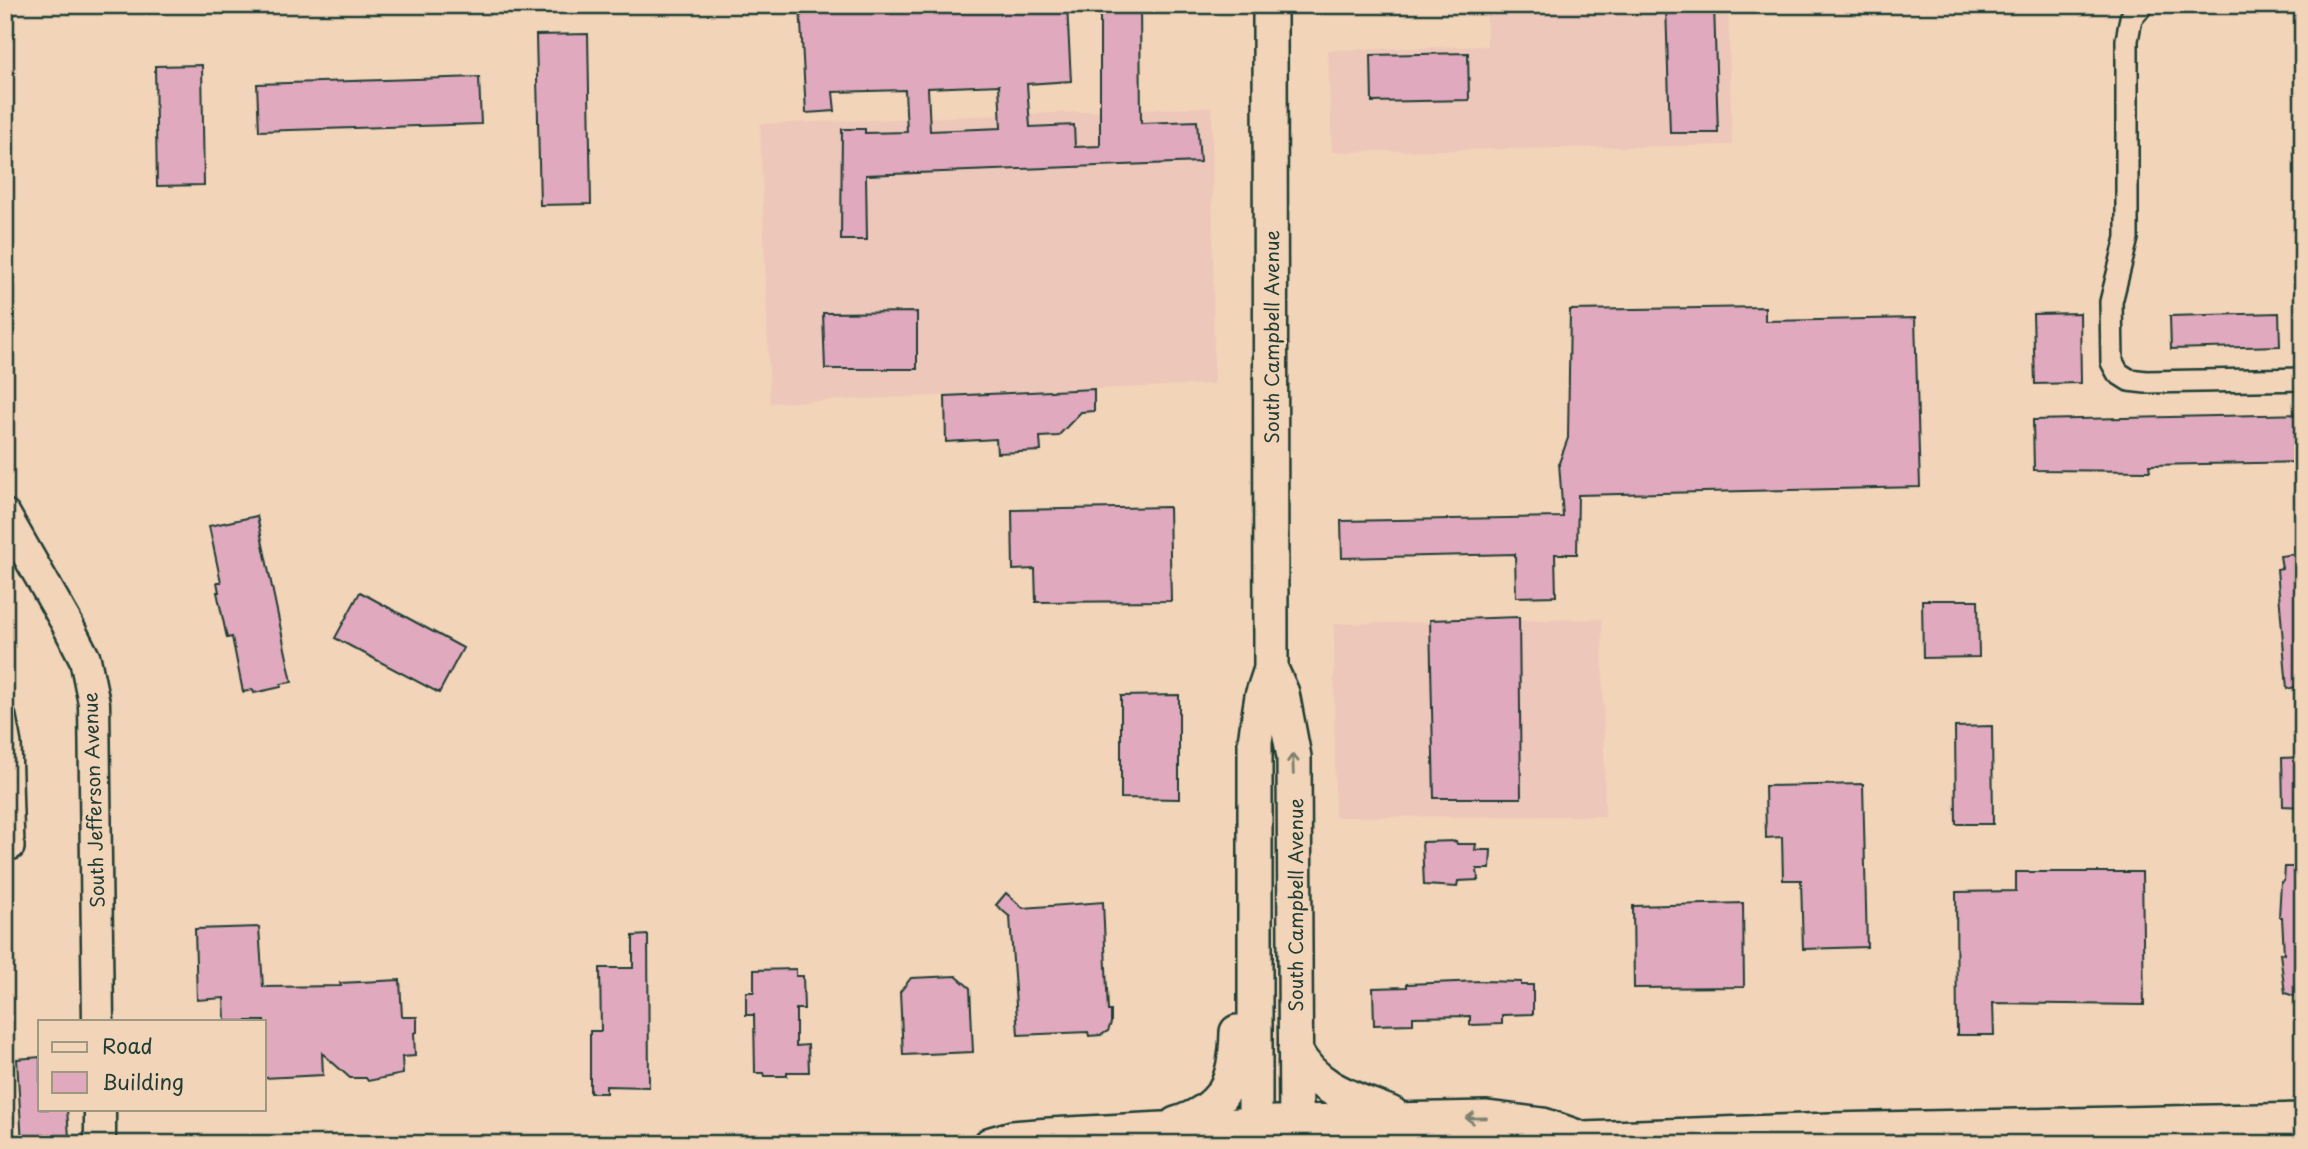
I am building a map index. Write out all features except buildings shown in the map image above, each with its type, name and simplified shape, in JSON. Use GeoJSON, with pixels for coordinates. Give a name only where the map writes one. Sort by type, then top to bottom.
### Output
{"type":"FeatureCollection","features":[{"type":"Feature","properties":{"kind":"main road","name":"South Campbell Avenue"},"geometry":{"type":"LineString","coordinates":[[1255,1134],[1255,741],[1262,696],[1271,669],[1270,5]]}},
{"type":"Feature","properties":{"kind":"main road","name":"South Campbell Avenue"},"geometry":{"type":"LineString","coordinates":[[1271,669],[1282,693],[1294,757],[1296,1133]]}},
{"type":"Feature","properties":{"kind":"main road"},"geometry":{"type":"LineString","coordinates":[[1160,1129],[1206,1112],[1230,1079],[1237,1052],[1239,936],[1255,870]]}},
{"type":"Feature","properties":{"kind":"main road"},"geometry":{"type":"LineString","coordinates":[[1296,1050],[1307,1071],[1336,1092],[1407,1119]]}},
{"type":"Feature","properties":{"kind":"main road"},"geometry":{"type":"LineString","coordinates":[[991,1144],[1012,1138],[1160,1129],[1255,1134],[1296,1133],[1407,1119],[1487,1118],[1544,1125],[1576,1141],[2293,1128]]}},
{"type":"Feature","properties":{"kind":"street"},"geometry":{"type":"LineString","coordinates":[[2140,7],[2131,18],[2127,40],[2127,238],[2111,302],[2112,362],[2118,373],[2129,380],[2146,382],[2303,379]]}},
{"type":"Feature","properties":{"kind":"street","name":"South Jefferson Avenue"},"geometry":{"type":"LineString","coordinates":[[5,515],[85,659],[94,703],[98,1020]]}},
{"type":"Feature","properties":{"kind":"street"},"geometry":{"type":"LineString","coordinates":[[5,717],[10,744],[13,848]]}},
{"type":"Feature","properties":{"kind":"street"},"geometry":{"type":"LineString","coordinates":[[100,1110],[100,1144]]}},
{"type":"Feature","properties":{"kind":"shaded area"},"geometry":{"type":"Polygon","coordinates":[[[1487,5],[1728,5],[1732,145],[1332,152],[1328,50],[1487,46],[1487,5]]]}},
{"type":"Feature","properties":{"kind":"shaded area"},"geometry":{"type":"Polygon","coordinates":[[[1212,107],[1214,384],[770,403],[760,124],[1212,107]]]}},
{"type":"Feature","properties":{"kind":"shaded area"},"geometry":{"type":"Polygon","coordinates":[[[1602,619],[1605,816],[1335,817],[1334,624],[1602,619]]]}}]}
